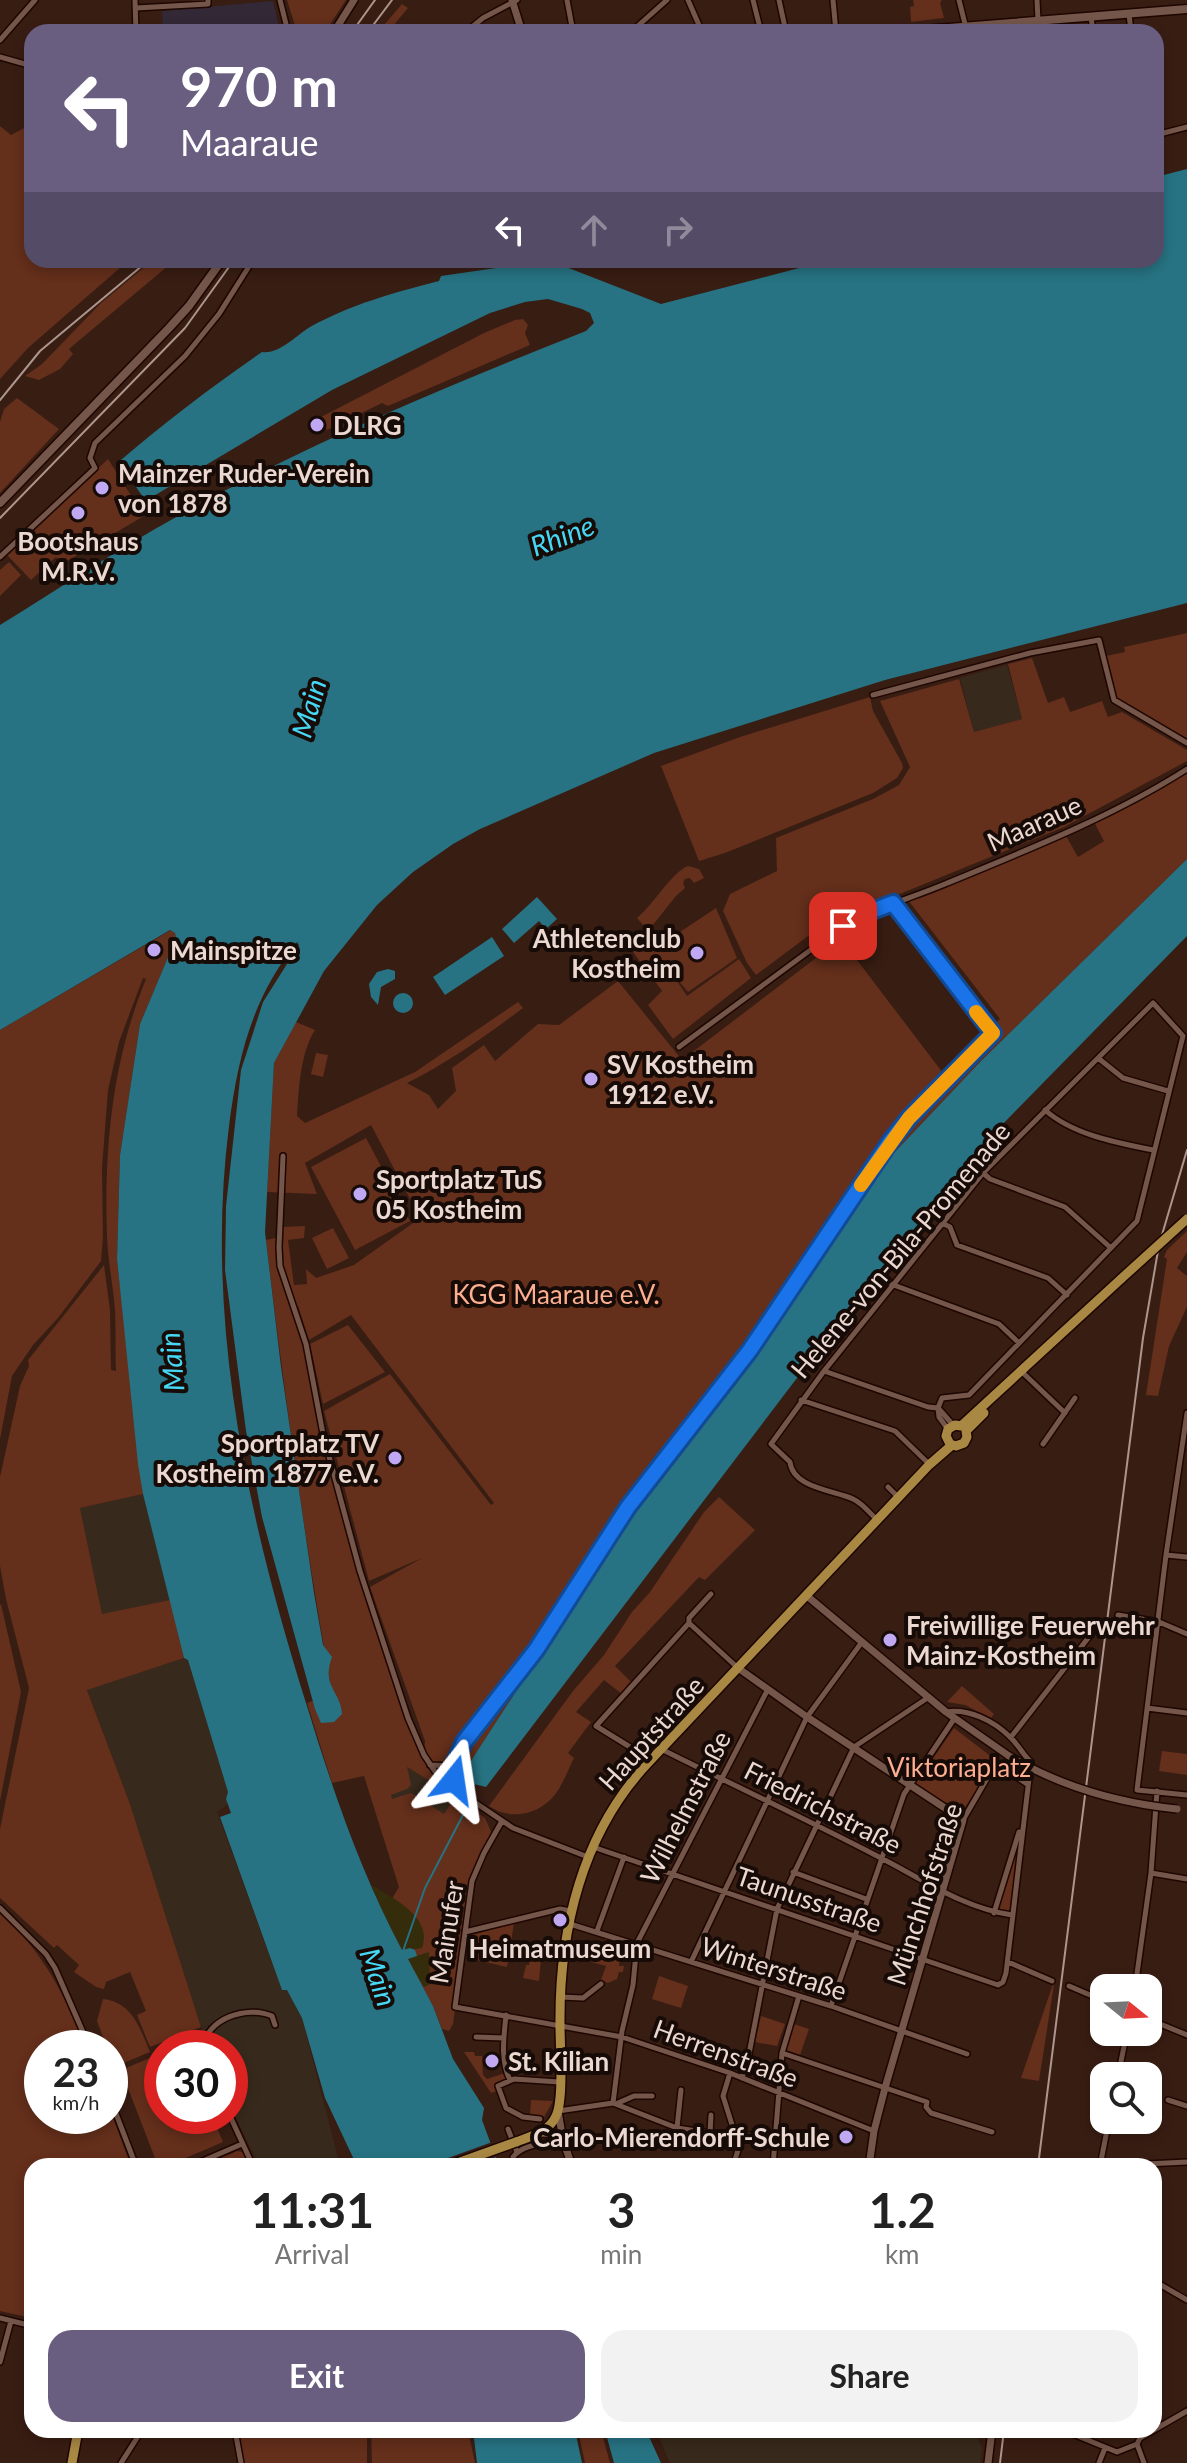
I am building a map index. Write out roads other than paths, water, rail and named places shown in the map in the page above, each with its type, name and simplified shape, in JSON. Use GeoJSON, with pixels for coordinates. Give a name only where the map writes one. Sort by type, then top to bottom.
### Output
{"type":"FeatureCollection","features":[{"type":"Feature","properties":{"kind":"main road"},"geometry":{"type":"LineString","coordinates":[[1011,24],[1187,9]]}},
{"type":"Feature","properties":{"kind":"main road"},"geometry":{"type":"LineString","coordinates":[[0,503],[169,328],[217,268]]}},
{"type":"Feature","properties":{"kind":"main road"},"geometry":{"type":"LineString","coordinates":[[949,1443],[957,1428],[1187,1219]]}},
{"type":"Feature","properties":{"kind":"main road","name":"Hauptstraße"},"geometry":{"type":"LineString","coordinates":[[558,2111],[560,1997],[571,1911],[590,1852],[618,1799],[660,1749],[949,1443],[964,1443],[957,1428]]}},
{"type":"Feature","properties":{"kind":"main road"},"geometry":{"type":"LineString","coordinates":[[477,2158],[516,2147],[553,2122],[558,2111]]}},
{"type":"Feature","properties":{"kind":"main road"},"geometry":{"type":"LineString","coordinates":[[72,2463],[77,2438]]}},
{"type":"Feature","properties":{"kind":"street"},"geometry":{"type":"LineString","coordinates":[[0,40],[35,0]]}},
{"type":"Feature","properties":{"kind":"street"},"geometry":{"type":"LineString","coordinates":[[135,0],[136,24]]}},
{"type":"Feature","properties":{"kind":"street"},"geometry":{"type":"LineString","coordinates":[[136,8],[208,4],[208,0]]}},
{"type":"Feature","properties":{"kind":"street"},"geometry":{"type":"LineString","coordinates":[[280,0],[286,24]]}},
{"type":"Feature","properties":{"kind":"street"},"geometry":{"type":"LineString","coordinates":[[339,24],[354,0]]}},
{"type":"Feature","properties":{"kind":"street"},"geometry":{"type":"LineString","coordinates":[[567,0],[572,24]]}},
{"type":"Feature","properties":{"kind":"street"},"geometry":{"type":"LineString","coordinates":[[640,24],[667,0]]}},
{"type":"Feature","properties":{"kind":"street"},"geometry":{"type":"LineString","coordinates":[[688,0],[698,24]]}},
{"type":"Feature","properties":{"kind":"street"},"geometry":{"type":"LineString","coordinates":[[753,0],[759,24]]}},
{"type":"Feature","properties":{"kind":"street"},"geometry":{"type":"LineString","coordinates":[[779,0],[784,24]]}},
{"type":"Feature","properties":{"kind":"street"},"geometry":{"type":"LineString","coordinates":[[833,0],[835,24]]}},
{"type":"Feature","properties":{"kind":"street"},"geometry":{"type":"LineString","coordinates":[[959,0],[966,24]]}},
{"type":"Feature","properties":{"kind":"street"},"geometry":{"type":"LineString","coordinates":[[1037,0],[1038,21]]}},
{"type":"Feature","properties":{"kind":"street"},"geometry":{"type":"LineString","coordinates":[[476,24],[514,1],[520,24]]}},
{"type":"Feature","properties":{"kind":"street"},"geometry":{"type":"LineString","coordinates":[[1129,14],[1130,24]]}},
{"type":"Feature","properties":{"kind":"street"},"geometry":{"type":"LineString","coordinates":[[1091,16],[1092,24]]}},
{"type":"Feature","properties":{"kind":"street"},"geometry":{"type":"LineString","coordinates":[[0,57],[24,64]]}},
{"type":"Feature","properties":{"kind":"street"},"geometry":{"type":"LineString","coordinates":[[1164,133],[1187,127]]}},
{"type":"Feature","properties":{"kind":"street"},"geometry":{"type":"LineString","coordinates":[[0,557],[95,468],[90,458],[95,443],[185,356],[219,314],[248,268]]}},
{"type":"Feature","properties":{"kind":"street"},"geometry":{"type":"LineString","coordinates":[[873,695],[1030,653],[1099,640],[1114,700],[1187,743]]}},
{"type":"Feature","properties":{"kind":"street","name":"Maaraue"},"geometry":{"type":"LineString","coordinates":[[679,1047],[843,926],[867,913],[1046,841],[1139,797],[1187,769]]}},
{"type":"Feature","properties":{"kind":"street"},"geometry":{"type":"LineString","coordinates":[[461,1794],[454,1766],[464,1742],[536,1650],[628,1507],[750,1350],[890,1142],[909,1118],[993,1033],[893,903]]}},
{"type":"Feature","properties":{"kind":"street","name":"Helene-von-Bila-Promenade"},"geometry":{"type":"LineString","coordinates":[[877,1521],[857,1501],[798,1479],[791,1470],[790,1462],[771,1444],[891,1284],[983,1173],[1153,1003],[1183,1036],[1168,1091]]}},
{"type":"Feature","properties":{"kind":"street"},"geometry":{"type":"LineString","coordinates":[[938,1408],[942,1398],[969,1395],[1137,1221],[1168,1091],[1123,1078],[1098,1058]]}},
{"type":"Feature","properties":{"kind":"street"},"geometry":{"type":"LineString","coordinates":[[1045,1110],[1076,1128],[1122,1144],[1153,1150]]}},
{"type":"Feature","properties":{"kind":"street"},"geometry":{"type":"LineString","coordinates":[[283,1156],[280,1266],[306,1344],[323,1434],[360,1571],[408,1718],[429,1765],[440,1779],[502,1821]]}},
{"type":"Feature","properties":{"kind":"street"},"geometry":{"type":"LineString","coordinates":[[983,1173],[990,1179],[1065,1207],[1111,1248]]}},
{"type":"Feature","properties":{"kind":"street"},"geometry":{"type":"LineString","coordinates":[[942,1223],[950,1227],[957,1245],[1048,1278],[1067,1295]]}},
{"type":"Feature","properties":{"kind":"street"},"geometry":{"type":"LineString","coordinates":[[891,1284],[999,1324],[1019,1343]]}},
{"type":"Feature","properties":{"kind":"street"},"geometry":{"type":"LineString","coordinates":[[824,1371],[938,1408],[957,1428]]}},
{"type":"Feature","properties":{"kind":"street"},"geometry":{"type":"LineString","coordinates":[[1021,1371],[1065,1413]]}},
{"type":"Feature","properties":{"kind":"street"},"geometry":{"type":"LineString","coordinates":[[1043,1444],[1075,1398]]}},
{"type":"Feature","properties":{"kind":"street"},"geometry":{"type":"LineString","coordinates":[[801,1400],[895,1431],[930,1464]]}},
{"type":"Feature","properties":{"kind":"street"},"geometry":{"type":"LineString","coordinates":[[1187,1413],[1137,1790],[1187,1795]]}},
{"type":"Feature","properties":{"kind":"street"},"geometry":{"type":"LineString","coordinates":[[888,1487],[899,1498]]}},
{"type":"Feature","properties":{"kind":"street"},"geometry":{"type":"LineString","coordinates":[[1166,1555],[1187,1557]]}},
{"type":"Feature","properties":{"kind":"street"},"geometry":{"type":"LineString","coordinates":[[648,1763],[630,1747],[596,1726],[689,1623],[689,1618],[711,1594]]}},
{"type":"Feature","properties":{"kind":"street"},"geometry":{"type":"LineString","coordinates":[[807,1596],[946,1712],[1009,1756],[1091,1793],[1131,1803],[1187,1810]]}},
{"type":"Feature","properties":{"kind":"street"},"geometry":{"type":"LineString","coordinates":[[1118,1615],[1159,1622],[1187,1634]]}},
{"type":"Feature","properties":{"kind":"street"},"geometry":{"type":"LineString","coordinates":[[689,1623],[738,1668],[963,1820]]}},
{"type":"Feature","properties":{"kind":"street"},"geometry":{"type":"LineString","coordinates":[[1011,1737],[1092,1633]]}},
{"type":"Feature","properties":{"kind":"street"},"geometry":{"type":"LineString","coordinates":[[691,1962],[807,1717],[862,1642]]}},
{"type":"Feature","properties":{"kind":"street","name":"Wilhelmstraße"},"geometry":{"type":"LineString","coordinates":[[637,1943],[768,1689]]}},
{"type":"Feature","properties":{"kind":"street"},"geometry":{"type":"LineString","coordinates":[[742,2078],[777,1909],[815,1825],[854,1747],[929,1697]]}},
{"type":"Feature","properties":{"kind":"street"},"geometry":{"type":"LineString","coordinates":[[1147,1708],[1187,1713]]}},
{"type":"Feature","properties":{"kind":"street"},"geometry":{"type":"LineString","coordinates":[[946,1712],[960,1710],[972,1713],[1011,1737],[1031,1762],[1008,1962],[1052,1981]]}},
{"type":"Feature","properties":{"kind":"street"},"geometry":{"type":"LineString","coordinates":[[831,2006],[909,1783],[957,1720]]}},
{"type":"Feature","properties":{"kind":"street","name":"Friedrichstraße"},"geometry":{"type":"LineString","coordinates":[[660,1749],[881,1857],[942,1892],[994,1913],[1012,1915]]}},
{"type":"Feature","properties":{"kind":"street","name":"Münchhofstraße"},"geometry":{"type":"LineString","coordinates":[[870,2158],[885,2088],[963,1820],[996,1763],[1027,1784]]}},
{"type":"Feature","properties":{"kind":"street"},"geometry":{"type":"LineString","coordinates":[[429,1765],[454,1766]]}},
{"type":"Feature","properties":{"kind":"street"},"geometry":{"type":"LineString","coordinates":[[1137,1974],[1151,1873],[1157,1791]]}},
{"type":"Feature","properties":{"kind":"street"},"geometry":{"type":"LineString","coordinates":[[994,1913],[1023,1820]]}},
{"type":"Feature","properties":{"kind":"street","name":"Taunusstraße"},"geometry":{"type":"LineString","coordinates":[[502,1821],[528,1835],[590,1852],[624,1857],[994,1985],[1003,1982],[1008,1962]]}},
{"type":"Feature","properties":{"kind":"street","name":"Mainufer"},"geometry":{"type":"LineString","coordinates":[[455,2007],[472,1881],[502,1821]]}},
{"type":"Feature","properties":{"kind":"street"},"geometry":{"type":"LineString","coordinates":[[597,1931],[624,1857]]}},
{"type":"Feature","properties":{"kind":"street"},"geometry":{"type":"LineString","coordinates":[[794,1873],[866,1899]]}},
{"type":"Feature","properties":{"kind":"street"},"geometry":{"type":"LineString","coordinates":[[1151,1873],[1187,1879]]}},
{"type":"Feature","properties":{"kind":"street"},"geometry":{"type":"LineString","coordinates":[[0,1908],[46,1954],[82,2030]]}},
{"type":"Feature","properties":{"kind":"street"},"geometry":{"type":"LineString","coordinates":[[465,1932],[560,1909],[571,1911]]}},
{"type":"Feature","properties":{"kind":"street","name":"Winterstraße"},"geometry":{"type":"LineString","coordinates":[[569,1923],[831,2006],[967,2054]]}},
{"type":"Feature","properties":{"kind":"street"},"geometry":{"type":"LineString","coordinates":[[615,2104],[637,1943]]}},
{"type":"Feature","properties":{"kind":"street"},"geometry":{"type":"LineString","coordinates":[[560,1997],[583,1998],[601,1984]]}},
{"type":"Feature","properties":{"kind":"street"},"geometry":{"type":"LineString","coordinates":[[1069,1986],[1090,1995]]}},
{"type":"Feature","properties":{"kind":"street"},"geometry":{"type":"LineString","coordinates":[[774,2158],[782,2053],[799,1996]]}},
{"type":"Feature","properties":{"kind":"street","name":"Herrenstraße"},"geometry":{"type":"LineString","coordinates":[[455,2007],[622,2037],[730,2073],[874,2131]]}},
{"type":"Feature","properties":{"kind":"street"},"geometry":{"type":"LineString","coordinates":[[210,2030],[250,2010],[272,2016],[275,2025]]}},
{"type":"Feature","properties":{"kind":"street"},"geometry":{"type":"LineString","coordinates":[[506,2015],[504,2038],[506,2070],[510,2080]]}},
{"type":"Feature","properties":{"kind":"street"},"geometry":{"type":"LineString","coordinates":[[1162,2025],[1187,2035]]}},
{"type":"Feature","properties":{"kind":"street"},"geometry":{"type":"LineString","coordinates":[[476,2037],[504,2038]]}},
{"type":"Feature","properties":{"kind":"street"},"geometry":{"type":"LineString","coordinates":[[782,2053],[927,2102],[926,2107],[931,2113],[992,2132]]}},
{"type":"Feature","properties":{"kind":"street"},"geometry":{"type":"LineString","coordinates":[[730,2073],[723,2096],[739,2147],[736,2158]]}},
{"type":"Feature","properties":{"kind":"street"},"geometry":{"type":"LineString","coordinates":[[540,2119],[523,2117],[504,2107],[498,2088],[510,2080],[559,2082]]}},
{"type":"Feature","properties":{"kind":"street"},"geometry":{"type":"LineString","coordinates":[[677,2128],[681,2090]]}},
{"type":"Feature","properties":{"kind":"street"},"geometry":{"type":"LineString","coordinates":[[558,2111],[615,2104],[634,2096],[652,2096]]}},
{"type":"Feature","properties":{"kind":"street"},"geometry":{"type":"LineString","coordinates":[[1168,2100],[1187,2106]]}},
{"type":"Feature","properties":{"kind":"street"},"geometry":{"type":"LineString","coordinates":[[615,2104],[677,2128],[815,2139]]}},
{"type":"Feature","properties":{"kind":"street","name":"Hauptstraße"},"geometry":{"type":"LineString","coordinates":[[558,2111],[569,2158]]}},
{"type":"Feature","properties":{"kind":"street"},"geometry":{"type":"LineString","coordinates":[[710,2133],[711,2115]]}},
{"type":"Feature","properties":{"kind":"street"},"geometry":{"type":"LineString","coordinates":[[508,2129],[516,2147],[513,2158]]}},
{"type":"Feature","properties":{"kind":"street"},"geometry":{"type":"LineString","coordinates":[[540,2133],[555,2134],[563,2140]]}},
{"type":"Feature","properties":{"kind":"street"},"geometry":{"type":"LineString","coordinates":[[124,2134],[133,2158]]}},
{"type":"Feature","properties":{"kind":"street"},"geometry":{"type":"LineString","coordinates":[[238,2134],[249,2158]]}},
{"type":"Feature","properties":{"kind":"street"},"geometry":{"type":"LineString","coordinates":[[1104,2158],[1107,2134]]}},
{"type":"Feature","properties":{"kind":"street"},"geometry":{"type":"LineString","coordinates":[[516,2147],[563,2140]]}},
{"type":"Feature","properties":{"kind":"street"},"geometry":{"type":"LineString","coordinates":[[210,2158],[242,2144]]}},
{"type":"Feature","properties":{"kind":"street"},"geometry":{"type":"LineString","coordinates":[[1162,2163],[1187,2162]]}},
{"type":"Feature","properties":{"kind":"street"},"geometry":{"type":"LineString","coordinates":[[1162,2286],[1187,2300]]}},
{"type":"Feature","properties":{"kind":"street"},"geometry":{"type":"LineString","coordinates":[[0,2318],[24,2324]]}},
{"type":"Feature","properties":{"kind":"street"},"geometry":{"type":"LineString","coordinates":[[0,2362],[11,2321]]}},
{"type":"Feature","properties":{"kind":"street"},"geometry":{"type":"LineString","coordinates":[[1162,2427],[1187,2411]]}},
{"type":"Feature","properties":{"kind":"street"},"geometry":{"type":"LineString","coordinates":[[122,2462],[137,2438]]}},
{"type":"Feature","properties":{"kind":"street"},"geometry":{"type":"LineString","coordinates":[[236,2438],[241,2463]]}},
{"type":"Feature","properties":{"kind":"street"},"geometry":{"type":"LineString","coordinates":[[988,2463],[991,2438]]}},
{"type":"Feature","properties":{"kind":"street"},"geometry":{"type":"LineString","coordinates":[[1082,2438],[1117,2452],[1144,2438]]}},
{"type":"Feature","properties":{"kind":"street"},"geometry":{"type":"LineString","coordinates":[[1138,2438],[1144,2463]]}},
{"type":"Feature","properties":{"kind":"street"},"geometry":{"type":"LineString","coordinates":[[1099,2463],[1105,2448]]}},
{"type":"Feature","properties":{"kind":"water"},"geometry":{"type":"Polygon","coordinates":[[[1187,169],[1187,603],[885,680],[654,753],[480,829],[413,872],[377,905],[324,971],[274,1063],[265,1232],[314,1593],[323,1645],[332,1657],[330,1682],[341,1706],[342,1714],[334,1722],[321,1723],[315,1709],[262,1517],[246,1431],[225,1270],[226,1206],[241,1070],[263,1002],[299,945],[297,942],[258,1007],[237,1076],[223,1199],[222,1272],[227,1345],[236,1418],[250,1491],[285,1633],[348,1829],[402,1950],[415,1950],[417,1956],[408,1959],[433,2006],[453,2059],[484,2108],[482,2120],[496,2158],[353,2158],[325,2098],[302,2018],[287,1990],[282,1990],[220,1817],[231,1813],[226,1799],[228,1792],[188,1660],[184,1658],[138,1464],[117,1259],[120,1155],[140,1024],[176,938],[175,933],[170,930],[0,1030],[0,625],[155,529],[260,473],[422,398],[586,331],[594,323],[590,313],[548,299],[525,302],[490,313],[332,390],[152,497],[143,497],[120,464],[121,460],[190,404],[262,352],[281,348],[310,327],[357,306],[439,281],[441,276],[496,268],[569,268],[661,304],[799,268],[1164,268],[1164,175],[1187,169]]]}},
{"type":"Feature","properties":{"kind":"water"},"geometry":{"type":"Polygon","coordinates":[[[1187,859],[1187,936],[993,1134],[816,1353],[486,1787],[474,1784],[463,1773],[613,1542],[700,1430],[893,1154],[981,1061],[1187,859]]]}},
{"type":"Feature","properties":{"kind":"water"},"geometry":{"type":"Polygon","coordinates":[[[537,897],[557,919],[546,929],[539,921],[514,943],[502,929],[537,897]]]}},
{"type":"Feature","properties":{"kind":"water"},"geometry":{"type":"Polygon","coordinates":[[[492,937],[504,956],[445,995],[433,977],[492,937]]]}},
{"type":"Feature","properties":{"kind":"water"},"geometry":{"type":"Polygon","coordinates":[[[395,971],[395,979],[381,987],[378,1005],[371,997],[369,984],[377,972],[395,971]]]}},
{"type":"Feature","properties":{"kind":"water"},"geometry":{"type":"Polygon","coordinates":[[[403,993],[410,996],[413,1003],[410,1010],[403,1013],[396,1010],[393,1003],[396,996],[403,993]]]}},
{"type":"Feature","properties":{"kind":"water"},"geometry":{"type":"Polygon","coordinates":[[[474,2438],[577,2438],[582,2463],[477,2463],[474,2438]]]}},
{"type":"Feature","properties":{"kind":"water"},"geometry":{"type":"Polygon","coordinates":[[[607,2438],[650,2438],[661,2463],[614,2463],[607,2438]]]}},
{"type":"Feature","properties":{"kind":"waterway"},"geometry":{"type":"LineString","coordinates":[[403,1951],[425,1888],[463,1815],[474,1784]]}},
{"type":"Feature","properties":{"kind":"railway"},"geometry":{"type":"LineString","coordinates":[[358,24],[375,0]]}},
{"type":"Feature","properties":{"kind":"railway"},"geometry":{"type":"LineString","coordinates":[[374,24],[392,0]]}},
{"type":"Feature","properties":{"kind":"railway"},"geometry":{"type":"LineString","coordinates":[[0,400],[40,351],[139,268]]}},
{"type":"Feature","properties":{"kind":"railway"},"geometry":{"type":"LineString","coordinates":[[0,518],[185,328],[228,268]]}},
{"type":"Feature","properties":{"kind":"railway"},"geometry":{"type":"LineString","coordinates":[[1039,2158],[1143,1338],[1159,1245],[1187,1150]]}},
{"type":"Feature","properties":{"kind":"railway"},"geometry":{"type":"LineString","coordinates":[[1000,2463],[1003,2438]]}},
{"type":"Feature","properties":{"kind":"place","name":"DLRG"},"geometry":{"type":"Point","coordinates":[317,425]}},
{"type":"Feature","properties":{"kind":"place","name":"Mainzer Ruder-Verein von 1878"},"geometry":{"type":"Point","coordinates":[102,488]}},
{"type":"Feature","properties":{"kind":"place","name":"Bootshaus M.R.V."},"geometry":{"type":"Point","coordinates":[78,513]}},
{"type":"Feature","properties":{"kind":"place","name":"Mainspitze"},"geometry":{"type":"Point","coordinates":[154,950]}},
{"type":"Feature","properties":{"kind":"place","name":"Athletenclub Kostheim"},"geometry":{"type":"Point","coordinates":[697,953]}},
{"type":"Feature","properties":{"kind":"place","name":"SV Kostheim 1912 e.V."},"geometry":{"type":"Point","coordinates":[591,1079]}},
{"type":"Feature","properties":{"kind":"place","name":"Sportplatz TuS 05 Kostheim"},"geometry":{"type":"Point","coordinates":[360,1194]}},
{"type":"Feature","properties":{"kind":"place","name":"Sportplatz TV Kostheim 1877 e.V."},"geometry":{"type":"Point","coordinates":[395,1458]}},
{"type":"Feature","properties":{"kind":"place","name":"Freiwillige Feuerwehr Mainz-Kostheim"},"geometry":{"type":"Point","coordinates":[890,1640]}},
{"type":"Feature","properties":{"kind":"place","name":"Heimatmuseum"},"geometry":{"type":"Point","coordinates":[560,1920]}},
{"type":"Feature","properties":{"kind":"place","name":"St. Kilian"},"geometry":{"type":"Point","coordinates":[492,2061]}},
{"type":"Feature","properties":{"kind":"place","name":"Carlo-Mierendorff-Schule"},"geometry":{"type":"Point","coordinates":[846,2137]}},
{"type":"Feature","properties":{"kind":"water label","name":"Rhine"},"geometry":{"type":"Point","coordinates":[562,535]}},
{"type":"Feature","properties":{"kind":"water label","name":"Main"},"geometry":{"type":"Point","coordinates":[308,708]}},
{"type":"Feature","properties":{"kind":"water label","name":"Main"},"geometry":{"type":"Point","coordinates":[171,1362]}},
{"type":"Feature","properties":{"kind":"water label","name":"Main"},"geometry":{"type":"Point","coordinates":[379,1977]}},
{"type":"Feature","properties":{"kind":"park label","name":"KGG Maaraue e.V."},"geometry":{"type":"Point","coordinates":[556,1294]}},
{"type":"Feature","properties":{"kind":"park label","name":"Viktoriaplatz"},"geometry":{"type":"Point","coordinates":[959,1767]}}]}
